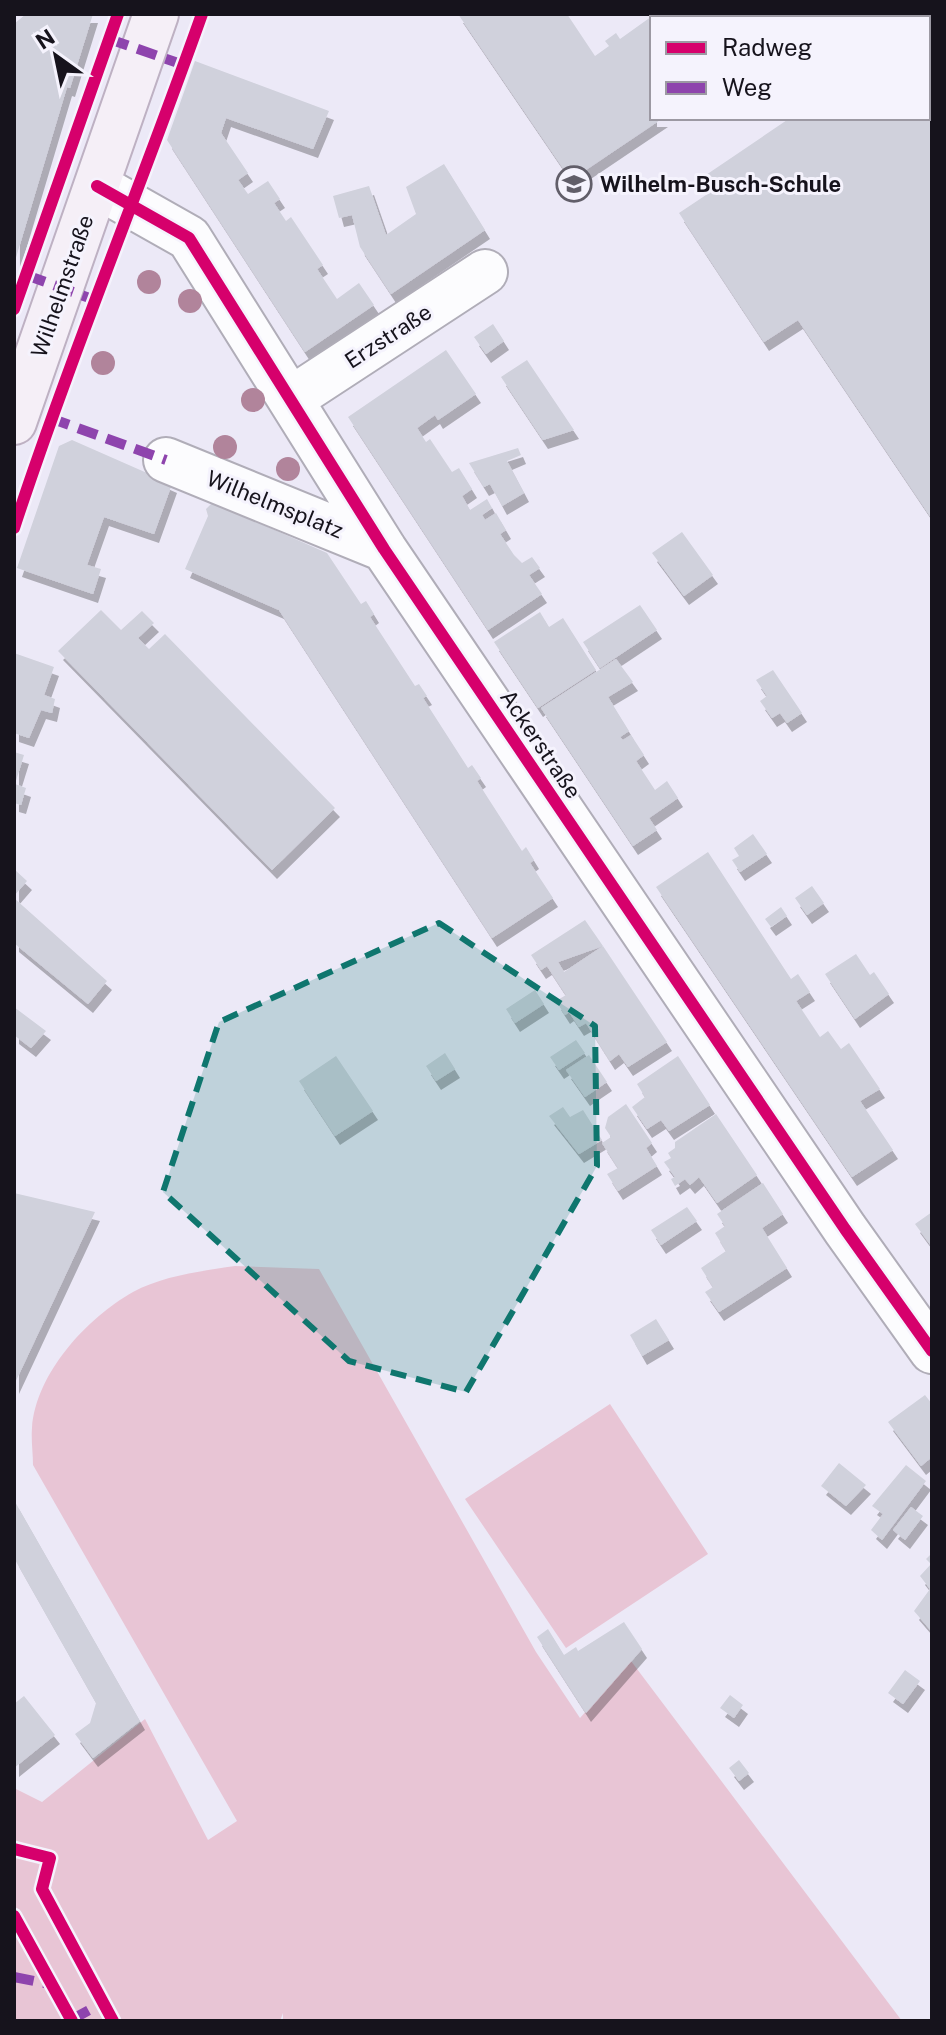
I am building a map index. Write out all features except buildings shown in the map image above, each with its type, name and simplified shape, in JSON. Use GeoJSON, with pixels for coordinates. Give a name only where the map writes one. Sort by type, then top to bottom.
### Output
{"type":"FeatureCollection","features":[{"type":"Feature","properties":{"kind":"main road","name":"Wilhelmstraße"},"geometry":{"type":"LineString","coordinates":[[14,422],[156,14]]}},
{"type":"Feature","properties":{"kind":"street","name":"Ackerstraße"},"geometry":{"type":"LineString","coordinates":[[97,186],[189,238],[384,549],[845,1229],[932,1351]]}},
{"type":"Feature","properties":{"kind":"street","name":"Erzstraße"},"geometry":{"type":"LineString","coordinates":[[291,399],[485,272]]}},
{"type":"Feature","properties":{"kind":"street","name":"Wilhelmsplatz"},"geometry":{"type":"LineString","coordinates":[[166,460],[384,549]]}},
{"type":"Feature","properties":{"kind":"highlighted area"},"geometry":{"type":"Polygon","coordinates":[[[439,923],[595,1026],[597,1166],[466,1392],[349,1361],[163,1192],[219,1022],[439,923]]]}},
{"type":"Feature","properties":{"kind":"shaded area"},"geometry":{"type":"Polygon","coordinates":[[[235,1266],[319,1269],[536,1652],[580,1718],[631,1661],[902,2021],[283,2021],[283,2013],[280,2021],[14,2021],[14,1788],[42,1802],[145,1719],[208,1840],[237,1821],[33,1465],[32,1437],[36,1407],[43,1387],[67,1349],[98,1316],[133,1292],[157,1282],[235,1266]]]}},
{"type":"Feature","properties":{"kind":"shaded area"},"geometry":{"type":"Polygon","coordinates":[[[610,1404],[708,1554],[566,1648],[465,1499],[610,1404]]]}},
{"type":"Feature","properties":{"kind":"marked path"},"geometry":{"type":"LineString","coordinates":[[109,39],[184,65]]}},
{"type":"Feature","properties":{"kind":"marked path"},"geometry":{"type":"LineString","coordinates":[[26,275],[95,300]]}},
{"type":"Feature","properties":{"kind":"marked path"},"geometry":{"type":"LineString","coordinates":[[50,418],[166,460]]}},
{"type":"Feature","properties":{"kind":"marked path"},"geometry":{"type":"LineString","coordinates":[[14,1977],[49,1984]]}},
{"type":"Feature","properties":{"kind":"marked path"},"geometry":{"type":"LineString","coordinates":[[71,2020],[102,2003]]}},
{"type":"Feature","properties":{"kind":"cycle path"},"geometry":{"type":"LineString","coordinates":[[14,309],[118,14]]}},
{"type":"Feature","properties":{"kind":"cycle path"},"geometry":{"type":"LineString","coordinates":[[14,528],[202,14]]}},
{"type":"Feature","properties":{"kind":"cycle path"},"geometry":{"type":"LineString","coordinates":[[97,186],[189,238],[384,549],[845,1229],[932,1351]]}},
{"type":"Feature","properties":{"kind":"cycle path"},"geometry":{"type":"LineString","coordinates":[[14,1849],[50,1858],[42,1889],[113,2021]]}},
{"type":"Feature","properties":{"kind":"cycle path"},"geometry":{"type":"LineString","coordinates":[[14,1916],[72,2021]]}},
{"type":"Feature","properties":{"kind":"place","name":"Wilhelm-Busch-Schule"},"geometry":{"type":"Point","coordinates":[574,184]}}]}
